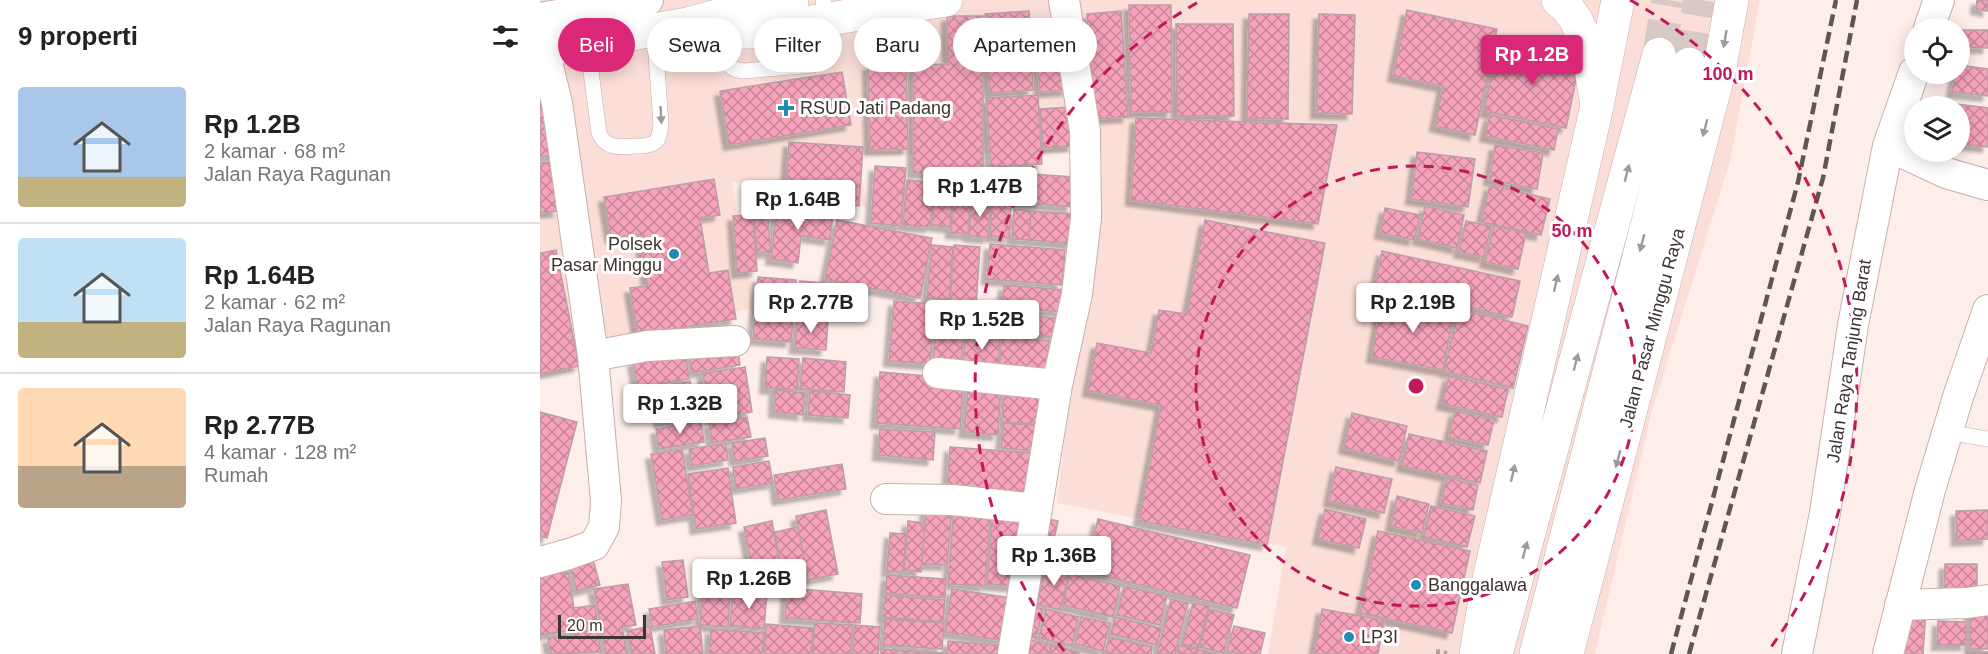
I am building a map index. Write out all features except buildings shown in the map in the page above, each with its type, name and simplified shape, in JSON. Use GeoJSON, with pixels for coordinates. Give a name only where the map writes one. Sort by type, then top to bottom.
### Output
{"type":"FeatureCollection","features":[{"type":"Feature","properties":{"kind":"main road"},"geometry":{"type":"LineString","coordinates":[[738,18],[792,0]]}},
{"type":"Feature","properties":{"kind":"main road"},"geometry":{"type":"LineString","coordinates":[[742,30],[749,32],[825,10],[946,0]]}},
{"type":"Feature","properties":{"kind":"main road"},"geometry":{"type":"LineString","coordinates":[[1558,0],[1575,15],[1598,106]]}},
{"type":"Feature","properties":{"kind":"main road"},"geometry":{"type":"LineString","coordinates":[[1476,654],[1487,588],[1598,106],[1618,0]]}},
{"type":"Feature","properties":{"kind":"main road","name":"Jalan Pasar Minggu Raya"},"geometry":{"type":"LineString","coordinates":[[1567,654],[1719,72],[1730,2]]}},
{"type":"Feature","properties":{"kind":"main road"},"geometry":{"type":"LineString","coordinates":[[635,18],[651,10],[672,18]]}},
{"type":"Feature","properties":{"kind":"main road"},"geometry":{"type":"LineString","coordinates":[[541,38],[558,39]]}},
{"type":"Feature","properties":{"kind":"main road","name":"Jalan Pasar Minggu Raya"},"geometry":{"type":"LineString","coordinates":[[1496,654],[1674,59],[1536,654]]}},
{"type":"Feature","properties":{"kind":"street"},"geometry":{"type":"LineString","coordinates":[[1013,654],[1057,385],[1077,294],[1086,218],[1085,131],[1064,0]]}},
{"type":"Feature","properties":{"kind":"street"},"geometry":{"type":"LineString","coordinates":[[1933,18],[1939,0]]}},
{"type":"Feature","properties":{"kind":"street"},"geometry":{"type":"LineString","coordinates":[[540,562],[594,545],[604,527],[606,501],[593,356],[557,103],[541,38],[600,4],[651,10]]}},
{"type":"Feature","properties":{"kind":"street","name":"Jalan Raya Tanjung Barat"},"geometry":{"type":"LineString","coordinates":[[1797,654],[1825,513],[1852,325],[1888,146],[1910,84]]}},
{"type":"Feature","properties":{"kind":"street"},"geometry":{"type":"LineString","coordinates":[[1888,146],[1946,173],[1988,185]]}},
{"type":"Feature","properties":{"kind":"street"},"geometry":{"type":"LineString","coordinates":[[1888,654],[1913,550],[1947,432],[1988,310]]}},
{"type":"Feature","properties":{"kind":"street"},"geometry":{"type":"LineString","coordinates":[[593,356],[647,346],[735,341]]}},
{"type":"Feature","properties":{"kind":"street"},"geometry":{"type":"LineString","coordinates":[[938,373],[1057,385]]}},
{"type":"Feature","properties":{"kind":"street"},"geometry":{"type":"LineString","coordinates":[[886,499],[953,500],[1036,509]]}},
{"type":"Feature","properties":{"kind":"street"},"geometry":{"type":"LineString","coordinates":[[1900,605],[1967,603],[1988,600]]}},
{"type":"Feature","properties":{"kind":"lane"},"geometry":{"type":"LineString","coordinates":[[592,72],[602,139],[616,148],[645,146],[655,142],[660,135],[662,124],[651,10]]}},
{"type":"Feature","properties":{"kind":"lane"},"geometry":{"type":"LineString","coordinates":[[742,71],[813,65],[822,61],[827,51],[825,10]]}},
{"type":"Feature","properties":{"kind":"lane"},"geometry":{"type":"LineString","coordinates":[[1947,432],[1988,439]]}},
{"type":"Feature","properties":{"kind":"shaded area"},"geometry":{"type":"Polygon","coordinates":[[[540,0],[1760,0],[1730,162],[1652,411],[1595,654],[1268,654],[1286,547],[1057,503],[1095,183],[1091,152],[858,155],[867,207],[732,182],[754,308],[596,342],[540,40],[540,0]]]}},
{"type":"Feature","properties":{"kind":"shaded area"},"geometry":{"type":"Polygon","coordinates":[[[556,159],[589,369],[540,376],[540,162],[556,159]]]}},
{"type":"Feature","properties":{"kind":"tunnel"},"geometry":{"type":"LineString","coordinates":[[1659,54],[1668,0]]}},
{"type":"Feature","properties":{"kind":"tunnel"},"geometry":{"type":"LineString","coordinates":[[1689,64],[1700,0]]}},
{"type":"Feature","properties":{"kind":"railway"},"geometry":{"type":"LineString","coordinates":[[1671,654],[1798,182],[1836,0]]}},
{"type":"Feature","properties":{"kind":"railway"},"geometry":{"type":"LineString","coordinates":[[1689,654],[1823,178],[1857,0]]}},
{"type":"Feature","properties":{"kind":"place","name":"RSUD Jati Padang"},"geometry":{"type":"Point","coordinates":[786,108]}},
{"type":"Feature","properties":{"kind":"place","name":"Polsek Pasar Minggu"},"geometry":{"type":"Point","coordinates":[674,254]}},
{"type":"Feature","properties":{"kind":"place","name":"Banggalawa"},"geometry":{"type":"Point","coordinates":[1416,585]}},
{"type":"Feature","properties":{"kind":"place","name":"LP3I"},"geometry":{"type":"Point","coordinates":[1349,637]}}]}
